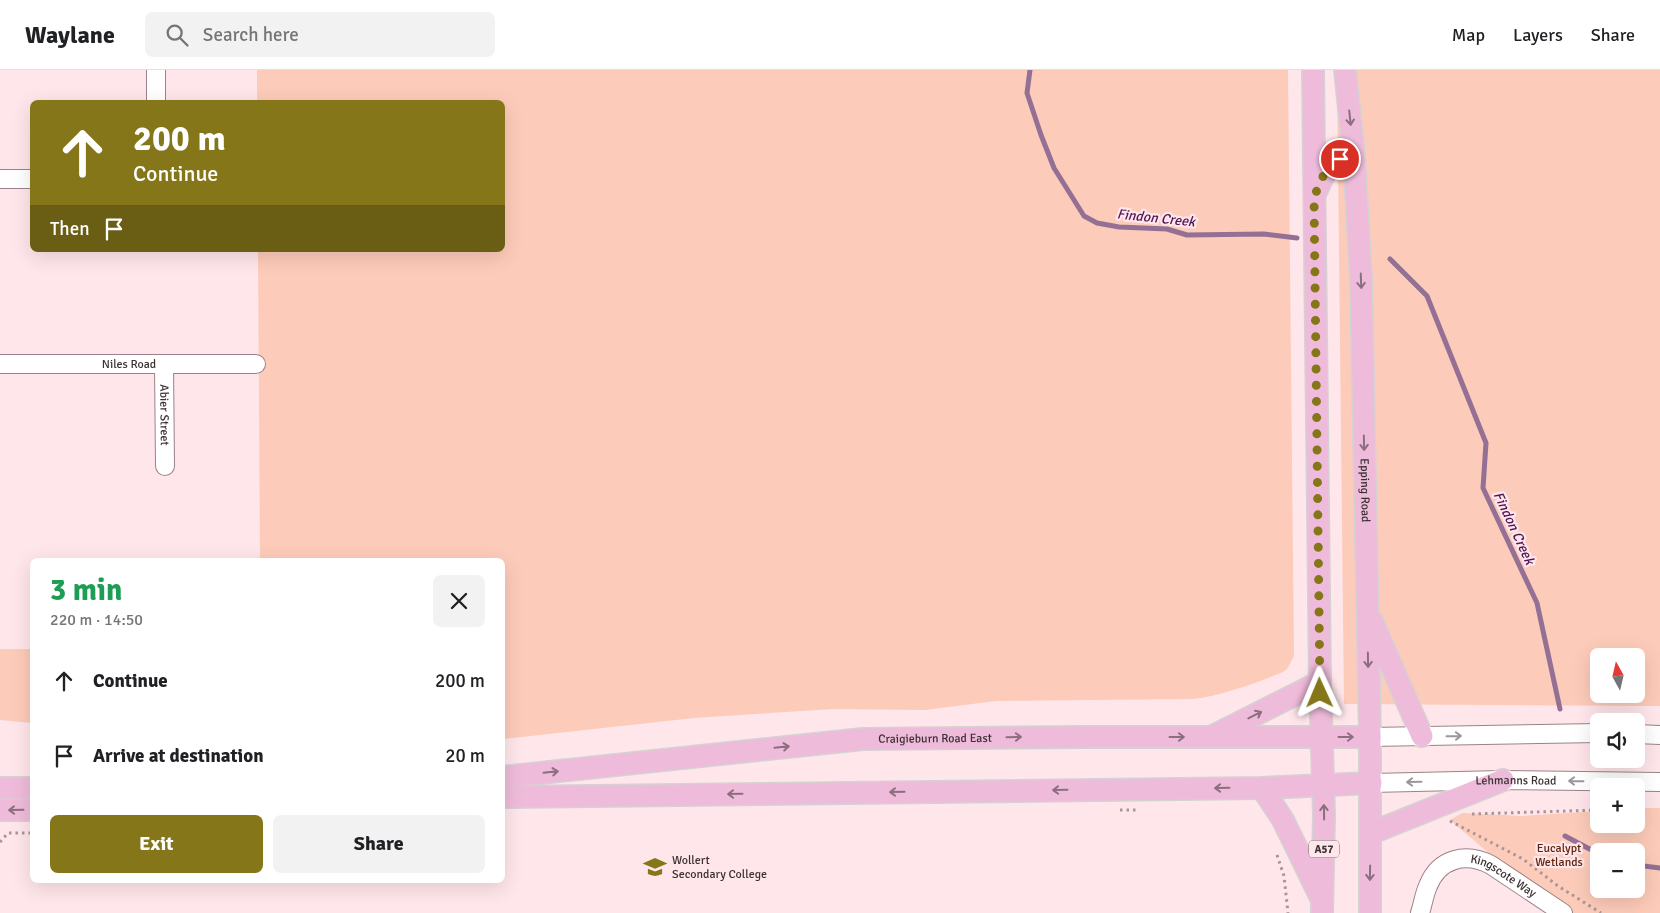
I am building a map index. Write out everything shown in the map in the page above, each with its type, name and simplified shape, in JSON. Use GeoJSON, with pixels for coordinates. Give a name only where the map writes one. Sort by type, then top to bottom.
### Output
{"type":"FeatureCollection","features":[{"type":"Feature","properties":{"kind":"main road"},"geometry":{"type":"LineString","coordinates":[[1313,70],[1320,682],[1323,785]]}},
{"type":"Feature","properties":{"kind":"main road","name":"Epping Road"},"geometry":{"type":"LineString","coordinates":[[1345,70],[1354,156],[1361,279],[1371,783],[1370,913]]}},
{"type":"Feature","properties":{"kind":"main road"},"geometry":{"type":"LineString","coordinates":[[1314,197],[1328,165],[1340,159],[1354,156]]}},
{"type":"Feature","properties":{"kind":"main road"},"geometry":{"type":"LineString","coordinates":[[1368,611],[1422,736]]}},
{"type":"Feature","properties":{"kind":"main road"},"geometry":{"type":"LineString","coordinates":[[1212,737],[1320,682]]}},
{"type":"Feature","properties":{"kind":"main road","name":"Craigieburn Road East"},"geometry":{"type":"LineString","coordinates":[[505,777],[863,739],[1370,737]]}},
{"type":"Feature","properties":{"kind":"main road"},"geometry":{"type":"LineString","coordinates":[[1371,833],[1503,780]]}},
{"type":"Feature","properties":{"kind":"main road"},"geometry":{"type":"LineString","coordinates":[[505,797],[1262,788],[1371,783]]}},
{"type":"Feature","properties":{"kind":"main road","name":"A57"},"geometry":{"type":"LineString","coordinates":[[1322,906],[1324,847],[1323,785]]}},
{"type":"Feature","properties":{"kind":"main road"},"geometry":{"type":"LineString","coordinates":[[0,788],[30,788]]}},
{"type":"Feature","properties":{"kind":"main road"},"geometry":{"type":"LineString","coordinates":[[1262,788],[1283,820],[1322,906]]}},
{"type":"Feature","properties":{"kind":"main road"},"geometry":{"type":"LineString","coordinates":[[0,810],[30,810]]}},
{"type":"Feature","properties":{"kind":"street"},"geometry":{"type":"LineString","coordinates":[[156,70],[156,100]]}},
{"type":"Feature","properties":{"kind":"street"},"geometry":{"type":"LineString","coordinates":[[0,179],[30,179]]}},
{"type":"Feature","properties":{"kind":"street","name":"Niles Road"},"geometry":{"type":"LineString","coordinates":[[0,364],[256,364]]}},
{"type":"Feature","properties":{"kind":"street","name":"Abier Street"},"geometry":{"type":"LineString","coordinates":[[164,364],[165,466]]}},
{"type":"Feature","properties":{"kind":"street"},"geometry":{"type":"LineString","coordinates":[[1370,737],[1590,734]]}},
{"type":"Feature","properties":{"kind":"street"},"geometry":{"type":"LineString","coordinates":[[1645,734],[1660,735]]}},
{"type":"Feature","properties":{"kind":"street","name":"Lehmanns Road"},"geometry":{"type":"LineString","coordinates":[[1371,783],[1503,780],[1660,782]]}},
{"type":"Feature","properties":{"kind":"street","name":"Kingscote Way"},"geometry":{"type":"LineString","coordinates":[[1420,913],[1428,886],[1432,877],[1440,868],[1455,860],[1472,858],[1481,860],[1563,913]]}},
{"type":"Feature","properties":{"kind":"path"},"geometry":{"type":"LineString","coordinates":[[1111,810],[1139,810]]}},
{"type":"Feature","properties":{"kind":"path"},"geometry":{"type":"LineString","coordinates":[[1465,814],[1590,810]]}},
{"type":"Feature","properties":{"kind":"path"},"geometry":{"type":"LineString","coordinates":[[1443,818],[1523,859],[1558,886],[1601,913]]}},
{"type":"Feature","properties":{"kind":"path"},"geometry":{"type":"LineString","coordinates":[[0,842],[8,833],[30,833]]}},
{"type":"Feature","properties":{"kind":"path"},"geometry":{"type":"LineString","coordinates":[[0,834],[4,838]]}},
{"type":"Feature","properties":{"kind":"path"},"geometry":{"type":"LineString","coordinates":[[1277,854],[1284,876],[1288,913]]}},
{"type":"Feature","properties":{"kind":"green space"},"geometry":{"type":"Polygon","coordinates":[[[257,70],[1288,70],[1294,656],[1287,669],[1238,689],[1193,699],[996,701],[925,710],[833,709],[694,718],[505,739],[505,558],[260,558],[258,252],[505,252],[505,100],[257,100],[257,70]]]}},
{"type":"Feature","properties":{"kind":"green space"},"geometry":{"type":"Polygon","coordinates":[[[1337,70],[1660,70],[1660,706],[1344,704],[1337,70]]]}},
{"type":"Feature","properties":{"kind":"green space"},"geometry":{"type":"Polygon","coordinates":[[[0,649],[30,649],[30,723],[0,720],[0,649]]]}},
{"type":"Feature","properties":{"kind":"green space","name":"Eucalypt Wetlands"},"geometry":{"type":"Polygon","coordinates":[[[1645,808],[1660,808],[1660,913],[1572,913],[1498,861],[1450,820],[1462,813],[1522,816],[1590,812],[1590,833],[1645,833],[1645,808]]]}},
{"type":"Feature","properties":{"kind":"waterway","name":"Findon Creek"},"geometry":{"type":"LineString","coordinates":[[1030,70],[1027,93],[1041,135],[1054,168],[1084,216],[1097,223],[1119,227],[1167,229],[1187,235],[1264,234],[1297,238]]}},
{"type":"Feature","properties":{"kind":"waterway","name":"Findon Creek"},"geometry":{"type":"LineString","coordinates":[[1390,259],[1427,296],[1486,443],[1483,488],[1537,603],[1560,709]]}},
{"type":"Feature","properties":{"kind":"waterway","name":"Findon Creek"},"geometry":{"type":"LineString","coordinates":[[1565,836],[1590,849]]}},
{"type":"Feature","properties":{"kind":"waterway","name":"Findon Creek"},"geometry":{"type":"LineString","coordinates":[[1645,866],[1660,868]]}},
{"type":"Feature","properties":{"kind":"place","name":"Wollert Secondary College"},"geometry":{"type":"Point","coordinates":[655,867]}},
{"type":"Feature","properties":{"kind":"route"},"geometry":{"type":"LineString","coordinates":[[1320,693],[1314,197],[1328,165],[1340,159]]}}]}
